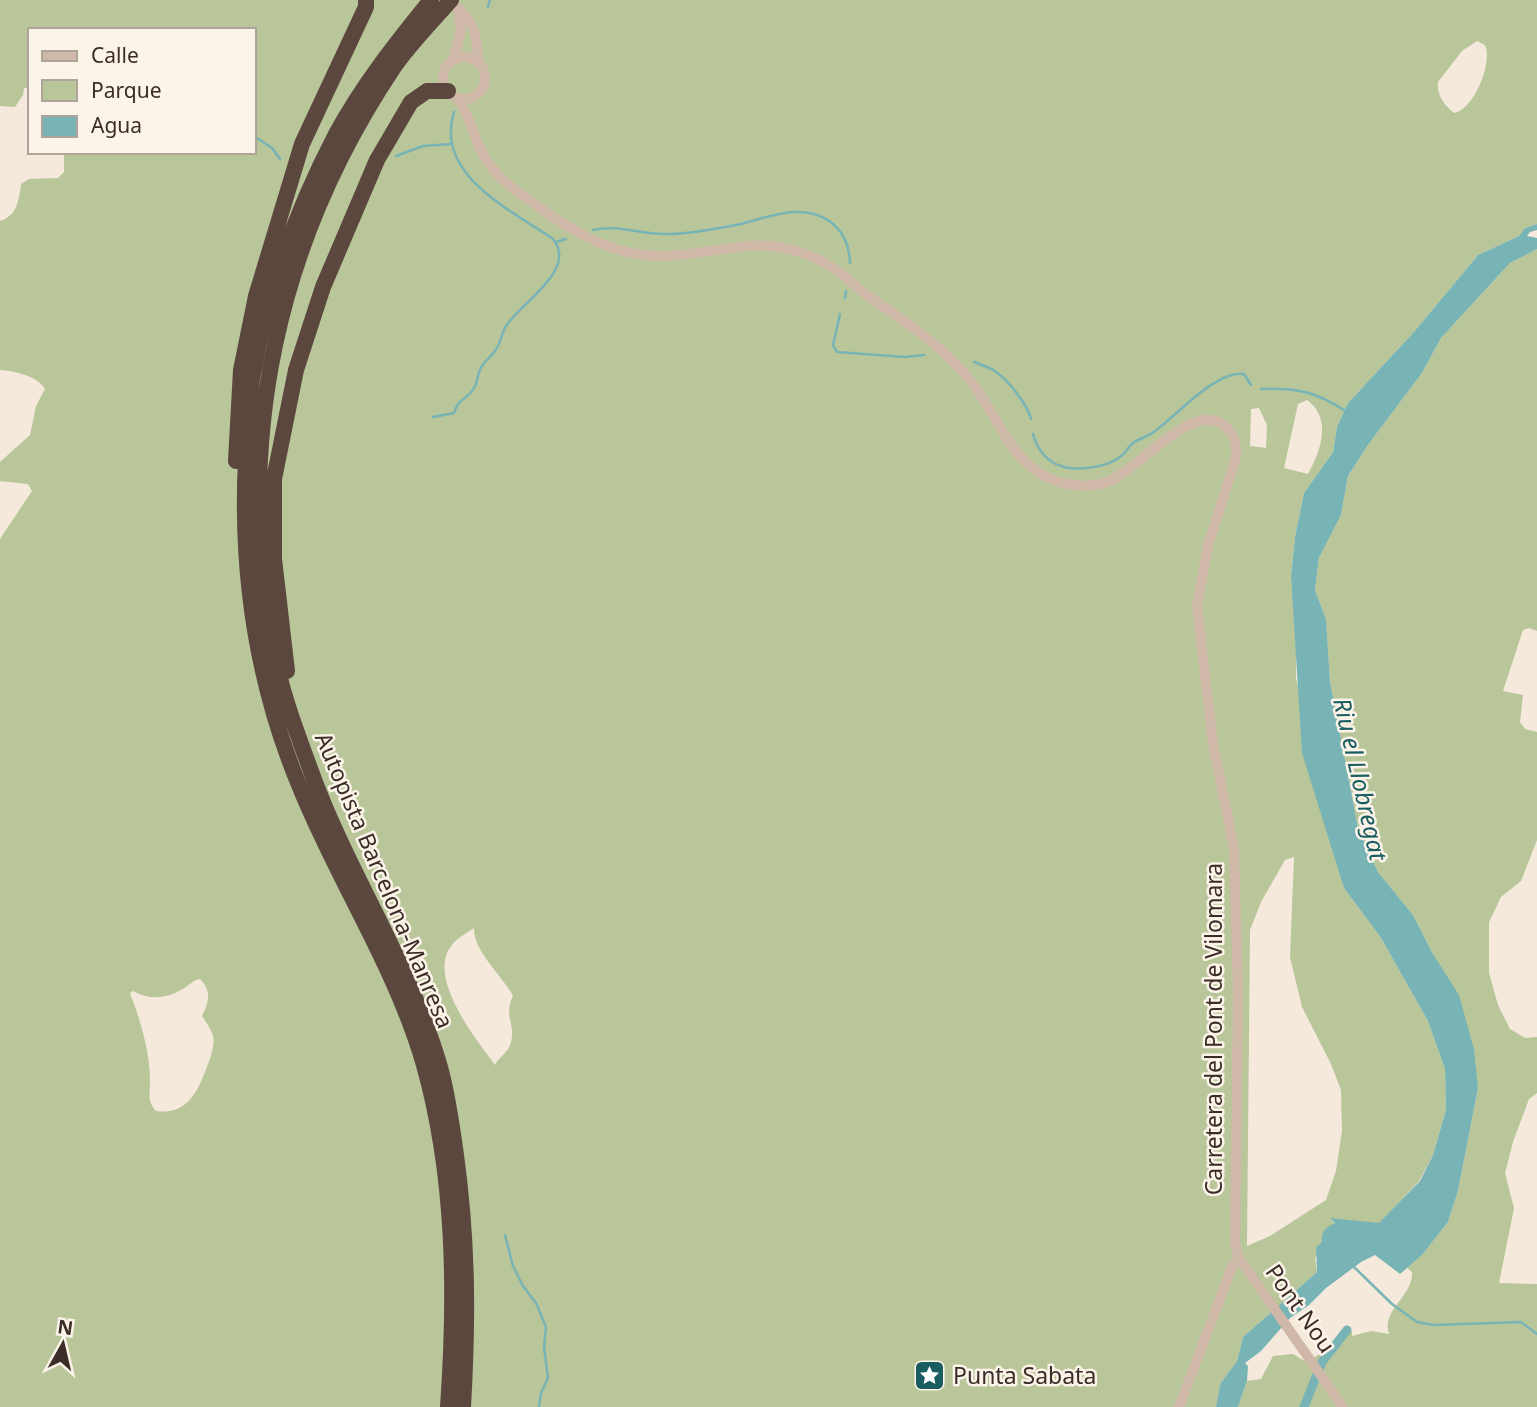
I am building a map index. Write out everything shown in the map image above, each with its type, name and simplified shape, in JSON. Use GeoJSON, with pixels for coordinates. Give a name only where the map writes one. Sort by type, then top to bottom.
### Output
{"type":"FeatureCollection","features":[{"type":"Feature","properties":{"kind":"highway"},"geometry":{"type":"LineString","coordinates":[[258,650],[248,626],[237,558],[235,444],[242,370],[257,296],[302,144],[366,7],[366,0]]}},
{"type":"Feature","properties":{"kind":"highway","name":"Autopista Barcelona-Manresa"},"geometry":{"type":"LineString","coordinates":[[443,3],[381,62],[338,131],[307,192],[286,248],[253,375],[245,457],[245,556],[258,650],[298,782],[408,1016],[424,1066],[445,1181],[452,1269],[453,1333],[448,1407]]}},
{"type":"Feature","properties":{"kind":"highway","name":"Autopista Barcelona-Manresa"},"geometry":{"type":"LineString","coordinates":[[443,3],[397,63],[350,140],[330,178],[293,273],[266,391],[259,459],[258,533],[273,649],[290,709],[317,787],[413,991],[440,1068],[452,1120],[464,1223],[468,1307],[463,1407]]}},
{"type":"Feature","properties":{"kind":"highway"},"geometry":{"type":"LineString","coordinates":[[290,709],[274,559],[274,479],[296,370],[323,287],[377,160],[411,102],[427,91],[453,94]]}},
{"type":"Feature","properties":{"kind":"street"},"geometry":{"type":"LineString","coordinates":[[443,3],[461,30],[454,59]]}},
{"type":"Feature","properties":{"kind":"street"},"geometry":{"type":"LineString","coordinates":[[443,3],[469,17],[476,32],[479,64],[484,78],[478,93],[468,98],[453,94],[444,83],[443,74],[454,59],[467,57],[479,64]]}},
{"type":"Feature","properties":{"kind":"street","name":"Carretera del Pont de Vilomara"},"geometry":{"type":"LineString","coordinates":[[478,93],[474,107],[474,127],[477,142],[491,167],[508,185],[555,219],[606,246],[642,256],[772,245],[809,255],[832,267],[926,338],[957,366],[969,378],[995,415],[1011,447],[1027,464],[1049,478],[1073,485],[1105,483],[1122,476],[1180,429],[1198,420],[1217,421],[1232,433],[1237,450],[1235,464],[1208,547],[1197,606],[1213,744],[1234,848],[1238,993],[1234,1231],[1241,1260]]}},
{"type":"Feature","properties":{"kind":"street","name":"Carretera del Pont de Vilomara"},"geometry":{"type":"LineString","coordinates":[[453,94],[474,127]]}},
{"type":"Feature","properties":{"kind":"street"},"geometry":{"type":"LineString","coordinates":[[1179,1407],[1232,1267],[1241,1260]]}},
{"type":"Feature","properties":{"kind":"street","name":"Pont Nou"},"geometry":{"type":"LineString","coordinates":[[1241,1260],[1343,1407]]}},
{"type":"Feature","properties":{"kind":"green space"},"geometry":{"type":"Polygon","coordinates":[[[0,0],[1537,0],[1537,224],[1525,228],[1519,236],[1478,255],[1413,333],[1348,403],[1337,427],[1333,452],[1304,493],[1291,576],[1296,678],[1344,888],[1381,938],[1428,1021],[1445,1069],[1446,1110],[1433,1155],[1419,1181],[1379,1224],[1331,1220],[1335,1223],[1315,1258],[1317,1272],[1243,1337],[1237,1361],[1220,1384],[1216,1407],[0,1407],[0,539],[32,491],[28,484],[0,481],[0,462],[30,435],[36,406],[45,389],[31,378],[0,370],[0,221],[14,211],[21,184],[29,179],[58,178],[64,172],[64,154],[256,154],[256,28],[28,28],[28,89],[24,88],[15,107],[0,106],[0,0]],[[1477,41],[1462,51],[1438,82],[1442,99],[1454,113],[1468,104],[1475,95],[1484,73],[1487,53],[1485,45],[1477,41]],[[1307,400],[1298,404],[1284,468],[1308,474],[1320,446],[1322,426],[1320,416],[1307,400]],[[1259,408],[1251,409],[1250,446],[1266,448],[1267,425],[1259,408]],[[1294,857],[1285,860],[1261,902],[1250,930],[1247,1246],[1270,1236],[1326,1200],[1336,1171],[1342,1131],[1341,1090],[1302,1007],[1290,957],[1294,857]],[[474,928],[449,949],[445,962],[446,977],[458,1010],[495,1065],[511,1042],[509,1009],[513,996],[478,946],[474,928]],[[200,979],[163,997],[145,996],[133,991],[130,993],[146,1047],[150,1069],[150,1100],[156,1111],[177,1109],[185,1105],[201,1082],[211,1054],[213,1036],[202,1016],[208,1001],[208,992],[200,979]]]}},
{"type":"Feature","properties":{"kind":"green space"},"geometry":{"type":"Polygon","coordinates":[[[1537,249],[1537,631],[1529,628],[1523,630],[1503,691],[1523,695],[1520,722],[1525,729],[1537,732],[1537,840],[1521,881],[1501,897],[1489,922],[1489,973],[1498,1005],[1510,1029],[1525,1038],[1537,1037],[1537,1093],[1529,1099],[1505,1173],[1514,1208],[1499,1283],[1537,1284],[1537,1407],[1238,1407],[1247,1381],[1261,1379],[1273,1356],[1293,1354],[1306,1362],[1329,1349],[1345,1327],[1352,1332],[1352,1336],[1371,1331],[1389,1334],[1389,1317],[1411,1281],[1412,1272],[1407,1268],[1422,1255],[1448,1222],[1458,1191],[1478,1088],[1433,954],[1413,915],[1378,872],[1358,828],[1330,681],[1326,619],[1315,590],[1319,558],[1341,515],[1348,476],[1368,445],[1422,373],[1441,338],[1510,263],[1537,249]]]}},
{"type":"Feature","properties":{"kind":"water"},"geometry":{"type":"Polygon","coordinates":[[[1537,224],[1537,230],[1527,236],[1537,238],[1537,249],[1510,263],[1441,338],[1422,373],[1348,476],[1341,515],[1319,558],[1315,590],[1326,619],[1330,681],[1358,828],[1378,872],[1413,915],[1433,954],[1459,995],[1474,1049],[1478,1088],[1458,1191],[1448,1222],[1422,1255],[1400,1274],[1375,1255],[1361,1262],[1290,1318],[1261,1351],[1245,1363],[1248,1366],[1247,1381],[1238,1407],[1216,1407],[1220,1384],[1237,1361],[1243,1337],[1317,1272],[1316,1247],[1322,1242],[1324,1230],[1335,1223],[1330,1218],[1379,1223],[1420,1181],[1433,1155],[1446,1110],[1445,1069],[1428,1021],[1381,938],[1344,888],[1302,753],[1291,576],[1304,493],[1333,452],[1337,427],[1348,403],[1413,333],[1478,255],[1519,236],[1525,228],[1537,224]]]}},
{"type":"Feature","properties":{"kind":"waterway"},"geometry":{"type":"LineString","coordinates":[[488,7],[490,0]]}},
{"type":"Feature","properties":{"kind":"waterway"},"geometry":{"type":"LineString","coordinates":[[433,417],[454,413],[458,404],[472,392],[480,370],[497,348],[506,326],[553,274],[559,250],[552,238],[497,202],[465,172],[455,154],[451,134],[454,112]]}},
{"type":"Feature","properties":{"kind":"waterway"},"geometry":{"type":"LineString","coordinates":[[256,137],[272,148],[280,159]]}},
{"type":"Feature","properties":{"kind":"waterway"},"geometry":{"type":"LineString","coordinates":[[396,156],[423,146],[452,144]]}},
{"type":"Feature","properties":{"kind":"waterway"},"geometry":{"type":"LineString","coordinates":[[593,230],[611,228],[658,234],[684,233],[736,225],[779,214],[806,213],[826,219],[841,232],[849,251],[850,263]]}},
{"type":"Feature","properties":{"kind":"waterway"},"geometry":{"type":"LineString","coordinates":[[556,242],[566,239]]}},
{"type":"Feature","properties":{"kind":"waterway"},"geometry":{"type":"LineString","coordinates":[[845,298],[846,291]]}},
{"type":"Feature","properties":{"kind":"waterway"},"geometry":{"type":"LineString","coordinates":[[840,314],[833,345],[837,352],[905,357],[924,355]]}},
{"type":"Feature","properties":{"kind":"waterway"},"geometry":{"type":"LineString","coordinates":[[974,362],[994,370],[1006,381],[1022,400],[1031,419]]}},
{"type":"Feature","properties":{"kind":"waterway"},"geometry":{"type":"LineString","coordinates":[[1033,434],[1040,450],[1053,462],[1071,468],[1094,467],[1116,460],[1132,444],[1152,433],[1197,395],[1222,379],[1233,374],[1244,374],[1251,385]]}},
{"type":"Feature","properties":{"kind":"waterway"},"geometry":{"type":"LineString","coordinates":[[1261,389],[1306,392],[1347,412]]}},
{"type":"Feature","properties":{"kind":"waterway"},"geometry":{"type":"LineString","coordinates":[[505,1235],[513,1266],[536,1303],[546,1327],[544,1347],[548,1378],[541,1393],[539,1407]]}},
{"type":"Feature","properties":{"kind":"waterway"},"geometry":{"type":"LineString","coordinates":[[1353,1266],[1392,1304],[1417,1322],[1434,1325],[1521,1322],[1537,1334]]}},
{"type":"Feature","properties":{"kind":"waterway"},"geometry":{"type":"LineString","coordinates":[[1304,1407],[1322,1362],[1347,1330]]}},
{"type":"Feature","properties":{"kind":"place","name":"Punta Sabata"},"geometry":{"type":"Point","coordinates":[930,1375]}},
{"type":"Feature","properties":{"kind":"water label","name":"Riu el Llobregat"},"geometry":{"type":"Point","coordinates":[1361,779]}}]}
